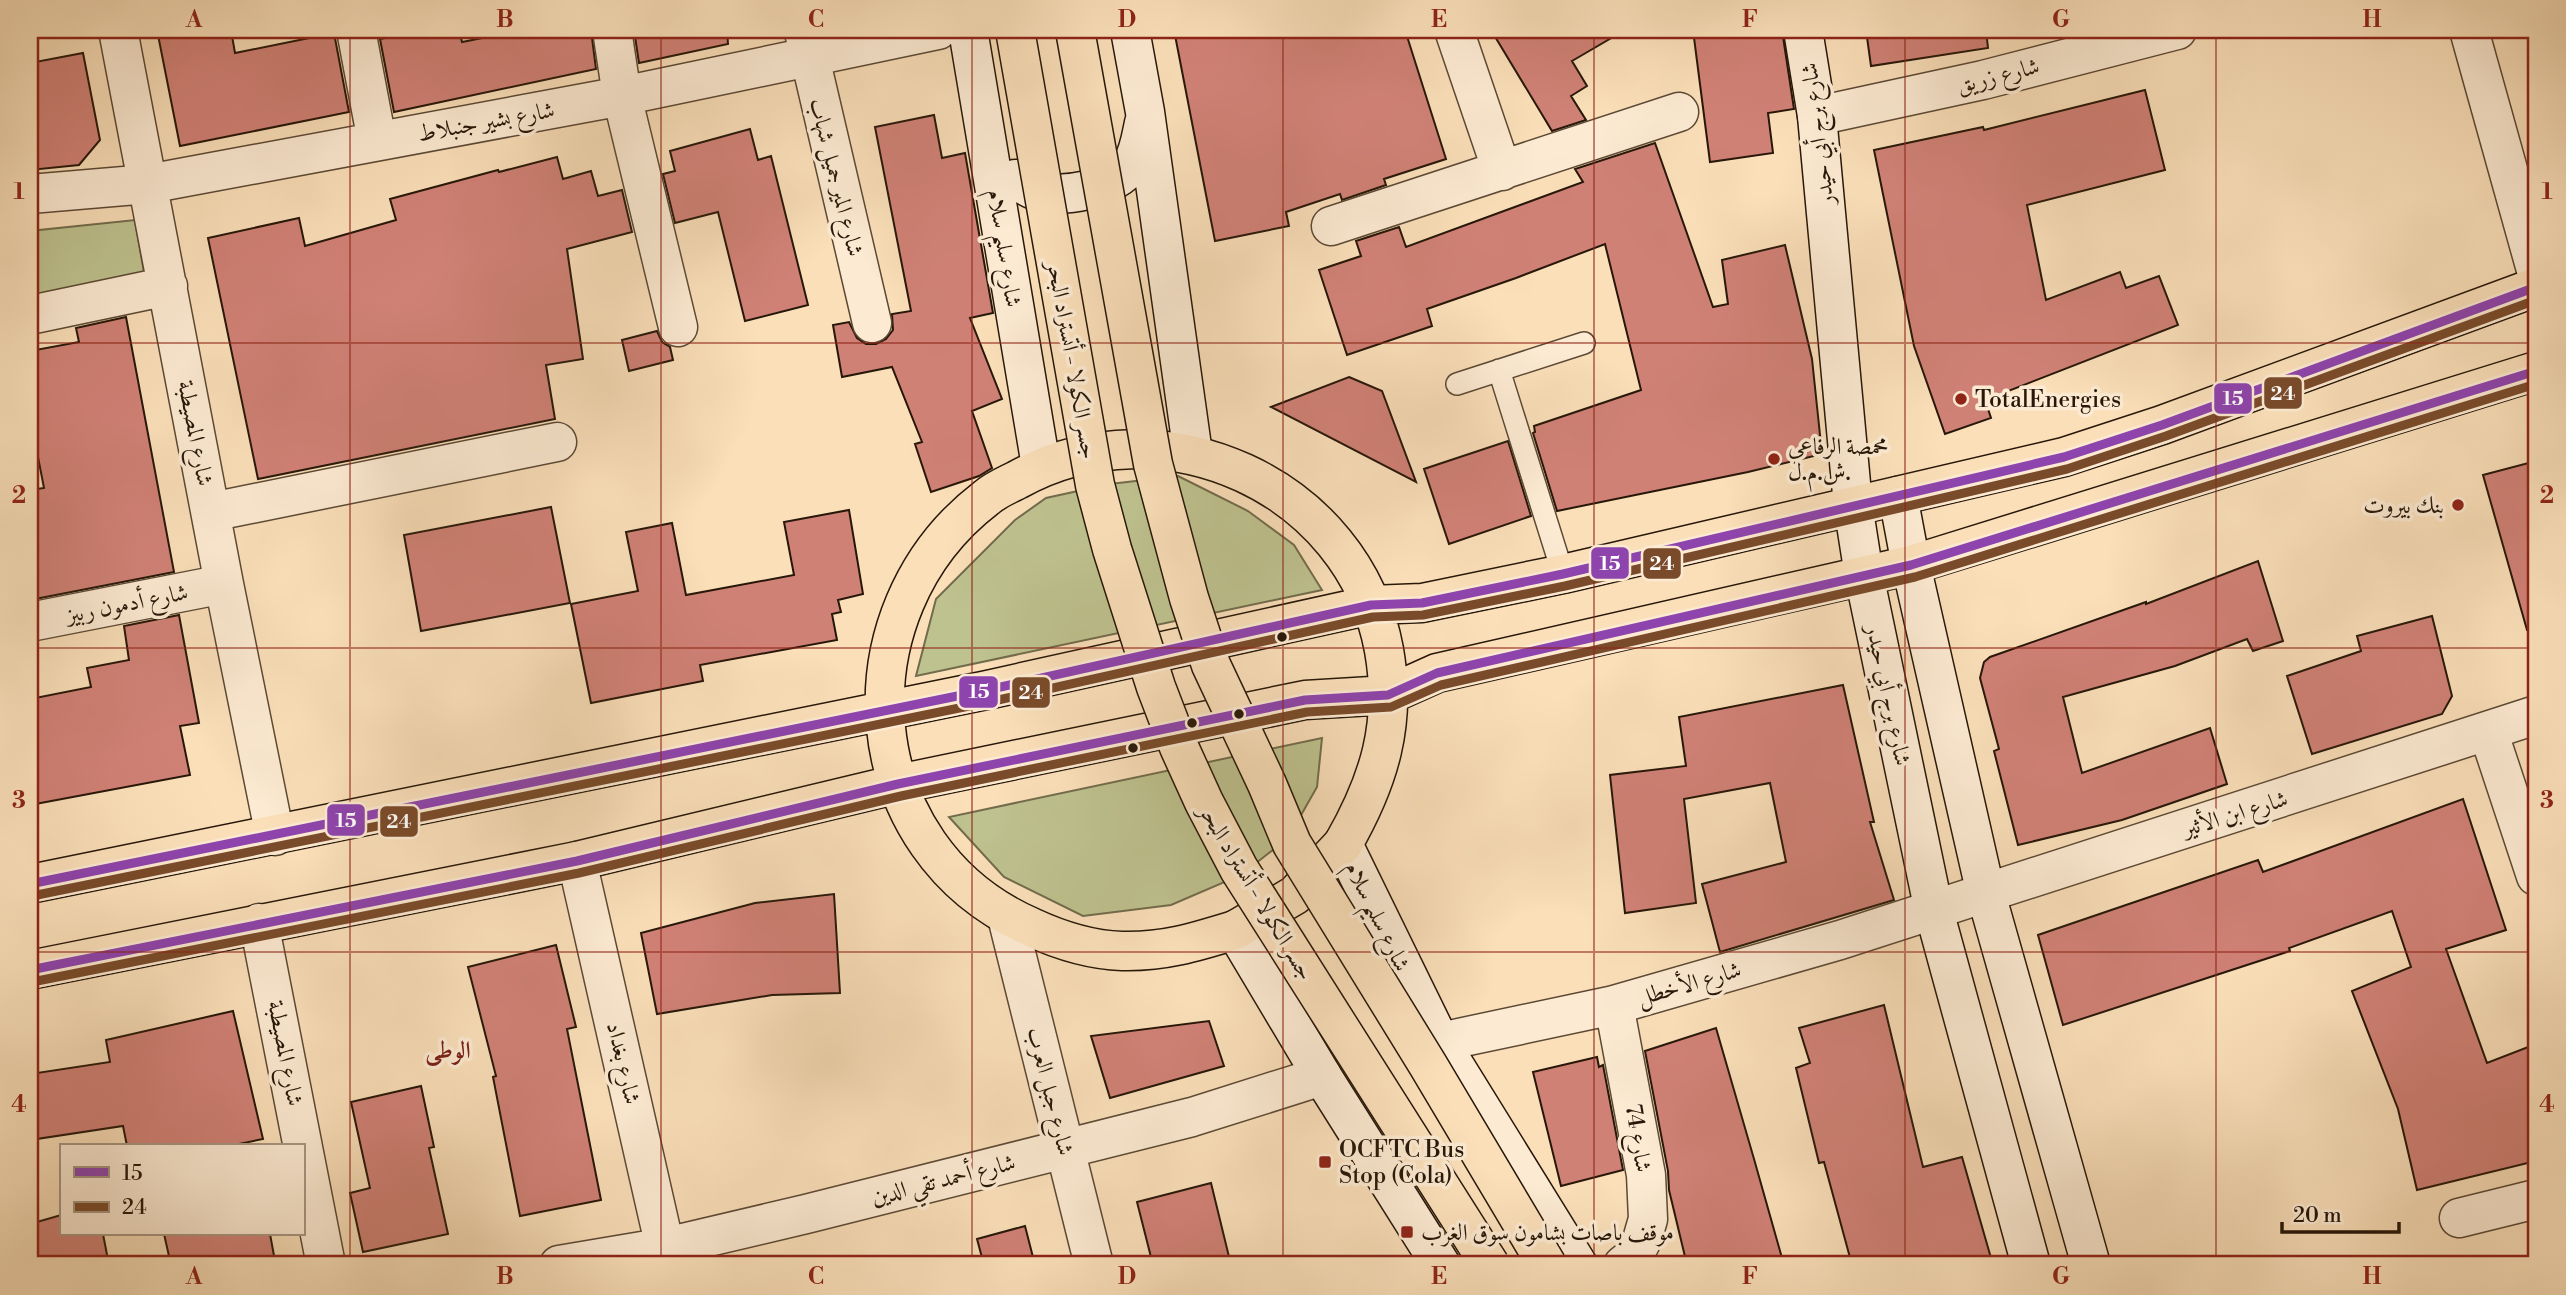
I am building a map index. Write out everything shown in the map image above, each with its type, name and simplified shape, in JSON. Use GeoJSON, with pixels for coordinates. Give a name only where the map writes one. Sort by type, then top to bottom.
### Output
{"type":"FeatureCollection","features":[{"type":"Feature","properties":{"kind":"main road","name":"جسر الكولا - أتستراد البحر"},"geometry":{"type":"LineString","coordinates":[[1016,30],[1095,485],[1127,602],[1156,687],[1203,802],[1239,869],[1490,1265]]}},
{"type":"Feature","properties":{"kind":"main road"},"geometry":{"type":"LineString","coordinates":[[1074,30],[1153,464],[1185,585],[1211,665],[1292,844],[1429,1065],[1546,1265]]}},
{"type":"Feature","properties":{"kind":"main road"},"geometry":{"type":"LineString","coordinates":[[30,884],[884,711],[1371,605],[1422,603],[1563,574],[2064,457],[2162,425],[2536,287]]}},
{"type":"Feature","properties":{"kind":"main road"},"geometry":{"type":"LineString","coordinates":[[30,970],[578,861],[898,784],[1305,701],[1388,695],[1437,673],[1912,565],[2536,371]]}},
{"type":"Feature","properties":{"kind":"main road","name":"شارع سليم سلام"},"geometry":{"type":"LineString","coordinates":[[1116,448],[1154,448],[1193,454],[1239,469],[1270,487],[1318,524],[1348,562],[1371,605],[1384,649],[1388,695],[1386,734],[1377,773],[1362,810],[1343,844],[1295,895],[1235,930],[1179,947],[1120,951],[1061,940],[1007,917],[971,891],[941,860],[916,824],[898,784],[888,748],[884,711],[888,650],[909,591],[942,539],[987,497],[1041,467],[1077,454],[1116,448]]}},
{"type":"Feature","properties":{"kind":"street","name":"شارع المصيطبة"},"geometry":{"type":"LineString","coordinates":[[118,30],[275,836]]}},
{"type":"Feature","properties":{"kind":"street"},"geometry":{"type":"LineString","coordinates":[[356,30],[377,141]]}},
{"type":"Feature","properties":{"kind":"street"},"geometry":{"type":"LineString","coordinates":[[612,30],[622,96],[678,327]]}},
{"type":"Feature","properties":{"kind":"street","name":"شارع بشير جنبلاط"},"geometry":{"type":"LineString","coordinates":[[30,194],[148,184],[622,96],[806,43],[939,30]]}},
{"type":"Feature","properties":{"kind":"street","name":"شارع سليم سلام"},"geometry":{"type":"LineString","coordinates":[[968,30],[1041,467]]}},
{"type":"Feature","properties":{"kind":"street"},"geometry":{"type":"LineString","coordinates":[[1130,30],[1146,113],[1193,454]]}},
{"type":"Feature","properties":{"kind":"street"},"geometry":{"type":"LineString","coordinates":[[1454,30],[1502,171]]}},
{"type":"Feature","properties":{"kind":"street","name":"شارع برج أبي حيدر"},"geometry":{"type":"LineString","coordinates":[[1803,30],[1817,116],[1853,505],[1864,575],[1934,911],[2031,1265]]}},
{"type":"Feature","properties":{"kind":"street","name":"شارع زريق"},"geometry":{"type":"LineString","coordinates":[[1817,116],[1983,80],[2177,30]]}},
{"type":"Feature","properties":{"kind":"street"},"geometry":{"type":"LineString","coordinates":[[2469,30],[2536,270]]}},
{"type":"Feature","properties":{"kind":"street","name":"شارع المير جميل شهاب"},"geometry":{"type":"LineString","coordinates":[[806,43],[873,323]]}},
{"type":"Feature","properties":{"kind":"street"},"geometry":{"type":"LineString","coordinates":[[1331,226],[1679,112]]}},
{"type":"Feature","properties":{"kind":"street"},"geometry":{"type":"LineString","coordinates":[[987,141],[999,162],[1014,178],[1035,190],[1059,194],[1076,193],[1114,179],[1130,166],[1140,145],[1146,113]]}},
{"type":"Feature","properties":{"kind":"street"},"geometry":{"type":"LineString","coordinates":[[30,314],[168,286]]}},
{"type":"Feature","properties":{"kind":"street"},"geometry":{"type":"LineString","coordinates":[[211,512],[557,442]]}},
{"type":"Feature","properties":{"kind":"street"},"geometry":{"type":"LineString","coordinates":[[1899,496],[1986,894],[2091,1265]]}},
{"type":"Feature","properties":{"kind":"street","name":"شارع أدمون ربيز"},"geometry":{"type":"LineString","coordinates":[[30,622],[224,584]]}},
{"type":"Feature","properties":{"kind":"street","name":"شارع ابن الأثير"},"geometry":{"type":"LineString","coordinates":[[1934,911],[2536,715]]}},
{"type":"Feature","properties":{"kind":"street"},"geometry":{"type":"LineString","coordinates":[[2488,731],[2536,876]]}},
{"type":"Feature","properties":{"kind":"street","name":"شارع سليم سلام"},"geometry":{"type":"LineString","coordinates":[[1343,844],[1440,1042],[1578,1265]]}},
{"type":"Feature","properties":{"kind":"street","name":"شارع بغداد"},"geometry":{"type":"LineString","coordinates":[[578,861],[667,1256]]}},
{"type":"Feature","properties":{"kind":"street","name":"شارع الأخطل"},"geometry":{"type":"LineString","coordinates":[[1440,1042],[1614,1005],[1934,911]]}},
{"type":"Feature","properties":{"kind":"street","name":"شارع جبل العرب"},"geometry":{"type":"LineString","coordinates":[[1007,917],[1094,1265]]}},
{"type":"Feature","properties":{"kind":"street","name":"شارع المصيطبة"},"geometry":{"type":"LineString","coordinates":[[259,923],[302,1144]]}},
{"type":"Feature","properties":{"kind":"street"},"geometry":{"type":"LineString","coordinates":[[1235,930],[1322,1076],[1441,1265]]}},
{"type":"Feature","properties":{"kind":"street","name":"شارع 74"},"geometry":{"type":"LineString","coordinates":[[1614,1005],[1646,1175],[1648,1219],[1633,1257],[1623,1265]]}},
{"type":"Feature","properties":{"kind":"street","name":"شارع أحمد تقي الدين"},"geometry":{"type":"LineString","coordinates":[[559,1265],[667,1256],[1066,1148],[1192,1117],[1322,1076]]}},
{"type":"Feature","properties":{"kind":"street","name":"شارع المصيطبة"},"geometry":{"type":"LineString","coordinates":[[304,1153],[326,1265]]}},
{"type":"Feature","properties":{"kind":"street"},"geometry":{"type":"LineString","coordinates":[[2459,1218],[2536,1199]]}},
{"type":"Feature","properties":{"kind":"lane"},"geometry":{"type":"LineString","coordinates":[[1457,384],[1584,343]]}},
{"type":"Feature","properties":{"kind":"lane"},"geometry":{"type":"LineString","coordinates":[[1499,370],[1563,574]]}},
{"type":"Feature","properties":{"kind":"green space"},"geometry":{"type":"Polygon","coordinates":[[[135,220],[145,278],[30,300],[30,231],[135,220]]]}},
{"type":"Feature","properties":{"kind":"green space"},"geometry":{"type":"Polygon","coordinates":[[[1178,476],[1248,511],[1294,545],[1322,590],[916,676],[936,599],[1015,520],[1046,498],[1110,484],[1178,476]]]}},
{"type":"Feature","properties":{"kind":"green space"},"geometry":{"type":"Polygon","coordinates":[[[1322,738],[1317,787],[1288,838],[1241,875],[1171,905],[1083,916],[1004,877],[949,817],[1322,738]]]}},
{"type":"Feature","properties":{"kind":"building"},"geometry":{"type":"Polygon","coordinates":[[[157,30],[231,30],[235,53],[334,33],[349,112],[180,146],[157,30]]]}},
{"type":"Feature","properties":{"kind":"building"},"geometry":{"type":"Polygon","coordinates":[[[426,30],[459,30],[462,42],[522,30],[591,30],[596,69],[394,112],[380,39],[426,30]]]}},
{"type":"Feature","properties":{"kind":"building"},"geometry":{"type":"Polygon","coordinates":[[[634,30],[727,30],[728,44],[639,63],[634,30]]]}},
{"type":"Feature","properties":{"kind":"building"},"geometry":{"type":"Polygon","coordinates":[[[1174,30],[1405,30],[1446,159],[1384,179],[1386,185],[1342,200],[1340,194],[1286,212],[1289,226],[1215,241],[1174,30]]]}},
{"type":"Feature","properties":{"kind":"building"},"geometry":{"type":"Polygon","coordinates":[[[1491,30],[1625,30],[1572,61],[1587,86],[1571,96],[1586,120],[1552,131],[1491,30]]]}},
{"type":"Feature","properties":{"kind":"building"},"geometry":{"type":"Polygon","coordinates":[[[1693,30],[1782,30],[1794,109],[1768,113],[1773,153],[1710,162],[1693,30]]]}},
{"type":"Feature","properties":{"kind":"building"},"geometry":{"type":"Polygon","coordinates":[[[1866,30],[1986,30],[1988,48],[1871,66],[1866,30]]]}},
{"type":"Feature","properties":{"kind":"building"},"geometry":{"type":"Polygon","coordinates":[[[83,53],[100,140],[79,165],[30,170],[30,63],[83,53]]]}},
{"type":"Feature","properties":{"kind":"building"},"geometry":{"type":"Polygon","coordinates":[[[2145,90],[2165,170],[2027,205],[2046,300],[2120,272],[2126,288],[2159,276],[2178,325],[1985,400],[1991,418],[1945,434],[1914,346],[1874,150],[1983,127],[1984,130],[2145,90]]]}},
{"type":"Feature","properties":{"kind":"building"},"geometry":{"type":"Polygon","coordinates":[[[934,115],[942,158],[965,153],[993,313],[970,318],[1002,399],[972,411],[992,468],[979,476],[931,492],[915,444],[922,442],[892,367],[842,377],[833,325],[849,322],[857,338],[866,344],[876,344],[886,339],[893,330],[892,314],[911,311],[875,127],[934,115]]]}},
{"type":"Feature","properties":{"kind":"building"},"geometry":{"type":"Polygon","coordinates":[[[750,129],[758,160],[771,156],[808,305],[745,321],[718,212],[675,223],[663,174],[675,171],[670,151],[750,129]]]}},
{"type":"Feature","properties":{"kind":"building"},"geometry":{"type":"Polygon","coordinates":[[[1655,143],[1713,307],[1728,304],[1722,260],[1785,245],[1812,359],[1822,454],[1557,511],[1533,433],[1534,426],[1641,390],[1605,244],[1427,309],[1432,326],[1347,355],[1319,270],[1361,256],[1356,241],[1399,227],[1406,247],[1583,182],[1575,169],[1655,143]]]}},
{"type":"Feature","properties":{"kind":"building"},"geometry":{"type":"Polygon","coordinates":[[[557,157],[563,179],[591,171],[598,196],[622,190],[632,232],[567,249],[583,359],[546,365],[555,419],[258,479],[208,238],[299,218],[305,246],[396,220],[390,199],[557,157]]]}},
{"type":"Feature","properties":{"kind":"building"},"geometry":{"type":"Polygon","coordinates":[[[126,317],[174,572],[30,600],[30,490],[44,488],[30,416],[30,351],[79,342],[76,328],[126,317]]]}},
{"type":"Feature","properties":{"kind":"building"},"geometry":{"type":"Polygon","coordinates":[[[657,331],[662,342],[670,347],[673,360],[629,371],[622,340],[657,331]]]}},
{"type":"Feature","properties":{"kind":"building"},"geometry":{"type":"Polygon","coordinates":[[[1349,377],[1382,391],[1416,482],[1271,407],[1349,377]]]}},
{"type":"Feature","properties":{"kind":"building"},"geometry":{"type":"Polygon","coordinates":[[[1508,441],[1531,516],[1449,544],[1424,469],[1508,441]]]}},
{"type":"Feature","properties":{"kind":"building"},"geometry":{"type":"Polygon","coordinates":[[[2536,461],[2536,629],[2527,630],[2483,475],[2536,461]]]}},
{"type":"Feature","properties":{"kind":"building"},"geometry":{"type":"Polygon","coordinates":[[[551,507],[570,603],[421,631],[404,535],[551,507]]]}},
{"type":"Feature","properties":{"kind":"building"},"geometry":{"type":"Polygon","coordinates":[[[849,510],[863,594],[838,600],[841,612],[832,614],[837,640],[700,665],[703,681],[591,703],[571,604],[638,591],[626,532],[672,523],[686,595],[794,575],[784,522],[849,510]]]}},
{"type":"Feature","properties":{"kind":"building"},"geometry":{"type":"Polygon","coordinates":[[[2258,561],[2283,641],[2253,651],[2247,639],[2175,666],[2063,697],[2082,773],[2210,728],[2227,784],[2122,820],[2018,845],[1994,751],[1999,749],[1980,678],[1984,662],[1990,657],[2146,604],[2258,561]]]}},
{"type":"Feature","properties":{"kind":"building"},"geometry":{"type":"Polygon","coordinates":[[[179,615],[199,723],[180,726],[190,775],[30,805],[30,699],[91,687],[87,668],[129,660],[124,626],[179,615]]]}},
{"type":"Feature","properties":{"kind":"building"},"geometry":{"type":"Polygon","coordinates":[[[2432,616],[2452,696],[2442,714],[2312,754],[2287,676],[2361,651],[2357,636],[2432,616]]]}},
{"type":"Feature","properties":{"kind":"building"},"geometry":{"type":"Polygon","coordinates":[[[1843,685],[1874,822],[1870,822],[1894,900],[1720,952],[1702,884],[1786,862],[1770,783],[1684,799],[1696,903],[1625,913],[1610,775],[1686,766],[1679,717],[1843,685]]]}},
{"type":"Feature","properties":{"kind":"building"},"geometry":{"type":"Polygon","coordinates":[[[2463,799],[2506,930],[2446,949],[2487,1063],[2536,1044],[2536,1161],[2417,1190],[2398,1109],[2352,991],[2411,967],[2392,911],[2289,948],[2290,951],[2063,1025],[2038,935],[2258,860],[2263,872],[2463,799]]]}},
{"type":"Feature","properties":{"kind":"building"},"geometry":{"type":"Polygon","coordinates":[[[834,894],[840,993],[772,995],[657,1014],[641,933],[755,903],[834,894]]]}},
{"type":"Feature","properties":{"kind":"building"},"geometry":{"type":"Polygon","coordinates":[[[556,945],[576,1027],[567,1029],[601,1200],[520,1216],[493,1077],[496,1076],[468,967],[556,945]]]}},
{"type":"Feature","properties":{"kind":"building"},"geometry":{"type":"Polygon","coordinates":[[[1884,1005],[1923,1167],[1962,1157],[1993,1265],[1852,1265],[1824,1162],[1819,1163],[1796,1068],[1810,1063],[1799,1028],[1884,1005]]]}},
{"type":"Feature","properties":{"kind":"building"},"geometry":{"type":"Polygon","coordinates":[[[233,1011],[263,1139],[239,1144],[127,1144],[123,1126],[30,1140],[30,1074],[110,1062],[106,1040],[233,1011]]]}},
{"type":"Feature","properties":{"kind":"building"},"geometry":{"type":"Polygon","coordinates":[[[1209,1021],[1224,1066],[1110,1098],[1091,1036],[1209,1021]]]}},
{"type":"Feature","properties":{"kind":"building"},"geometry":{"type":"Polygon","coordinates":[[[1716,1028],[1784,1265],[1687,1265],[1669,1190],[1668,1171],[1645,1051],[1716,1028]]]}},
{"type":"Feature","properties":{"kind":"building"},"geometry":{"type":"Polygon","coordinates":[[[1597,1057],[1599,1067],[1603,1065],[1623,1170],[1561,1186],[1533,1072],[1597,1057]]]}},
{"type":"Feature","properties":{"kind":"building"},"geometry":{"type":"Polygon","coordinates":[[[421,1086],[434,1147],[429,1148],[448,1234],[363,1252],[350,1193],[370,1188],[351,1102],[421,1086]]]}},
{"type":"Feature","properties":{"kind":"building"},"geometry":{"type":"Polygon","coordinates":[[[1211,1183],[1231,1265],[1153,1265],[1137,1202],[1211,1183]]]}},
{"type":"Feature","properties":{"kind":"building"},"geometry":{"type":"Polygon","coordinates":[[[60,1215],[60,1236],[103,1236],[109,1265],[30,1265],[30,1224],[60,1215]]]}},
{"type":"Feature","properties":{"kind":"building"},"geometry":{"type":"Polygon","coordinates":[[[1025,1226],[1035,1265],[984,1265],[977,1239],[1025,1226]]]}},
{"type":"Feature","properties":{"kind":"building"},"geometry":{"type":"Polygon","coordinates":[[[164,1236],[270,1236],[275,1261],[257,1265],[171,1265],[164,1236]]]}},
{"type":"Feature","properties":{"kind":"transit line","name":"15"},"geometry":{"type":"LineString","coordinates":[[30,884],[987,690],[1371,605],[1422,603],[1563,574],[2064,457],[2162,425],[2536,287]]}},
{"type":"Feature","properties":{"kind":"transit line","name":"24"},"geometry":{"type":"LineString","coordinates":[[32,896],[989,702],[1373,617],[1423,615],[1565,586],[2067,469],[2166,436],[2536,300]]}},
{"type":"Feature","properties":{"kind":"transit line","name":"15"},"geometry":{"type":"LineString","coordinates":[[30,970],[577,861],[898,784],[1305,700],[1388,695],[1437,673],[1911,565],[2536,371]]}},
{"type":"Feature","properties":{"kind":"transit line","name":"24"},"geometry":{"type":"LineString","coordinates":[[32,982],[579,873],[901,796],[1307,712],[1391,707],[1441,685],[1915,577],[2536,384]]}},
{"type":"Feature","properties":{"kind":"place","name":"TotalEnergies"},"geometry":{"type":"Point","coordinates":[1961,399]}},
{"type":"Feature","properties":{"kind":"place","name":"محمصة الرفاعي ش.م.ل."},"geometry":{"type":"Point","coordinates":[1774,459]}},
{"type":"Feature","properties":{"kind":"place","name":"بنك بيروت"},"geometry":{"type":"Point","coordinates":[2458,505]}},
{"type":"Feature","properties":{"kind":"place","name":"OCFTC Bus Stop (Cola)"},"geometry":{"type":"Point","coordinates":[1325,1162]}},
{"type":"Feature","properties":{"kind":"place","name":"موقف باصات بشامون سوق الغرب"},"geometry":{"type":"Point","coordinates":[1407,1232]}},
{"type":"Feature","properties":{"kind":"district","name":"الوطى"},"geometry":{"type":"Point","coordinates":[448,1050]}}]}
